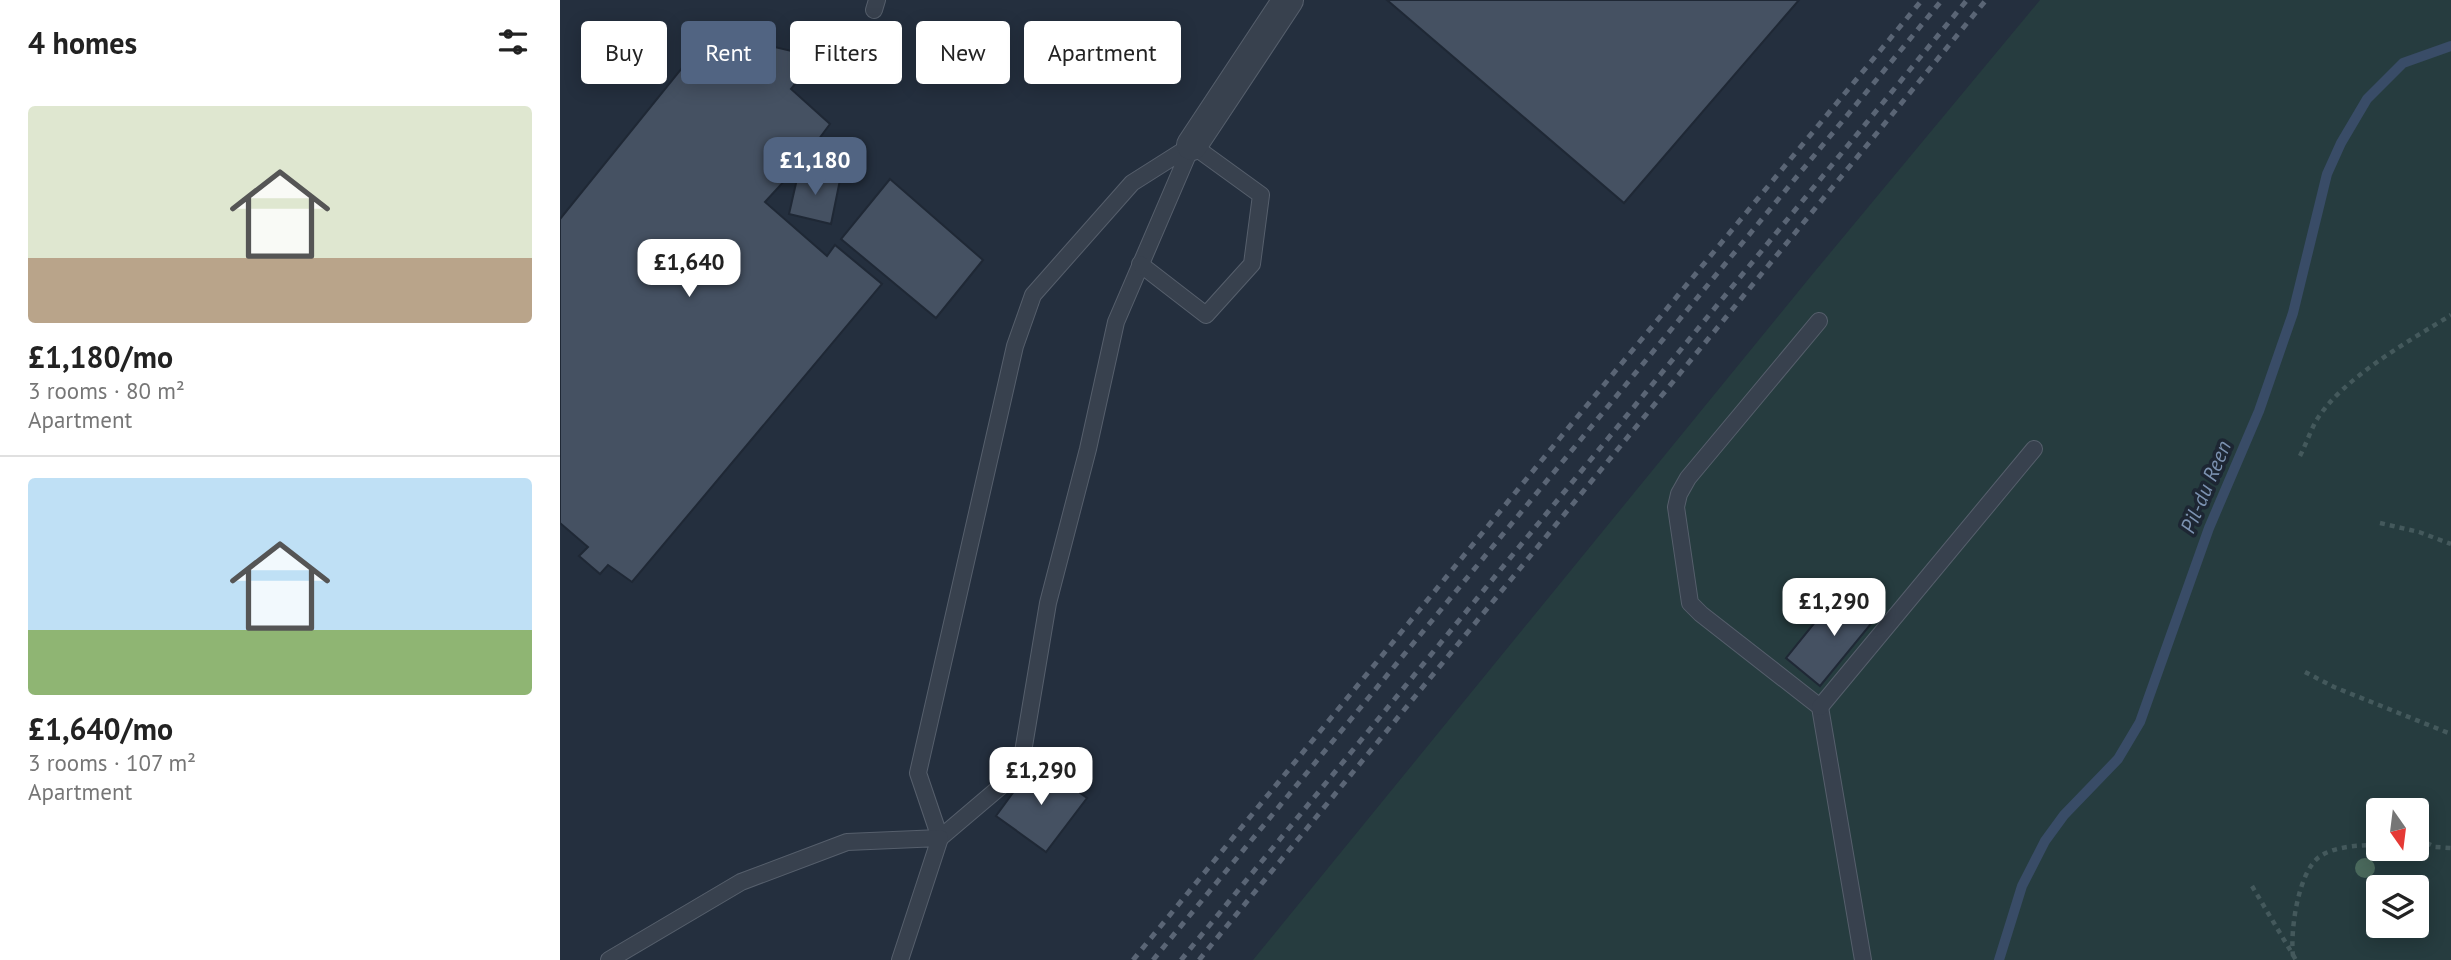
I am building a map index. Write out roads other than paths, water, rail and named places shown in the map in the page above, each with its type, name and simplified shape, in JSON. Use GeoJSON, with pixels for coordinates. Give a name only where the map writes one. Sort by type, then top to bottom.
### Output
{"type":"FeatureCollection","features":[{"type":"Feature","properties":{"kind":"street"},"geometry":{"type":"LineString","coordinates":[[1192,145],[1288,0]]}},
{"type":"Feature","properties":{"kind":"lane"},"geometry":{"type":"LineString","coordinates":[[900,960],[940,838],[1020,770],[1048,603],[1088,449],[1116,322],[1192,145]]}},
{"type":"Feature","properties":{"kind":"lane"},"geometry":{"type":"LineString","coordinates":[[1140,264],[1206,315],[1252,264],[1261,195],[1192,145]]}},
{"type":"Feature","properties":{"kind":"lane"},"geometry":{"type":"LineString","coordinates":[[940,838],[918,773],[1015,346],[1033,295],[1132,183],[1192,145]]}},
{"type":"Feature","properties":{"kind":"lane"},"geometry":{"type":"LineString","coordinates":[[1819,321],[1688,478],[1679,494],[1676,507],[1690,603],[1700,614],[1820,707],[1863,960]]}},
{"type":"Feature","properties":{"kind":"lane"},"geometry":{"type":"LineString","coordinates":[[1820,707],[2034,449]]}},
{"type":"Feature","properties":{"kind":"lane"},"geometry":{"type":"LineString","coordinates":[[609,960],[741,882],[847,842],[940,838]]}},
{"type":"Feature","properties":{"kind":"waterway","name":"Pil-du Reen"},"geometry":{"type":"LineString","coordinates":[[1999,960],[2022,886],[2045,841],[2064,815],[2118,759],[2140,722],[2209,528],[2259,411],[2293,313],[2327,174],[2341,143],[2367,99],[2403,63],[2451,46]]}},
{"type":"Feature","properties":{"kind":"railway"},"geometry":{"type":"LineString","coordinates":[[1133,960],[1922,0]]}},
{"type":"Feature","properties":{"kind":"railway"},"geometry":{"type":"LineString","coordinates":[[1153,960],[1942,0]]}},
{"type":"Feature","properties":{"kind":"railway"},"geometry":{"type":"LineString","coordinates":[[1181,960],[1967,0]]}},
{"type":"Feature","properties":{"kind":"railway"},"geometry":{"type":"LineString","coordinates":[[1199,960],[1986,0]]}}]}
